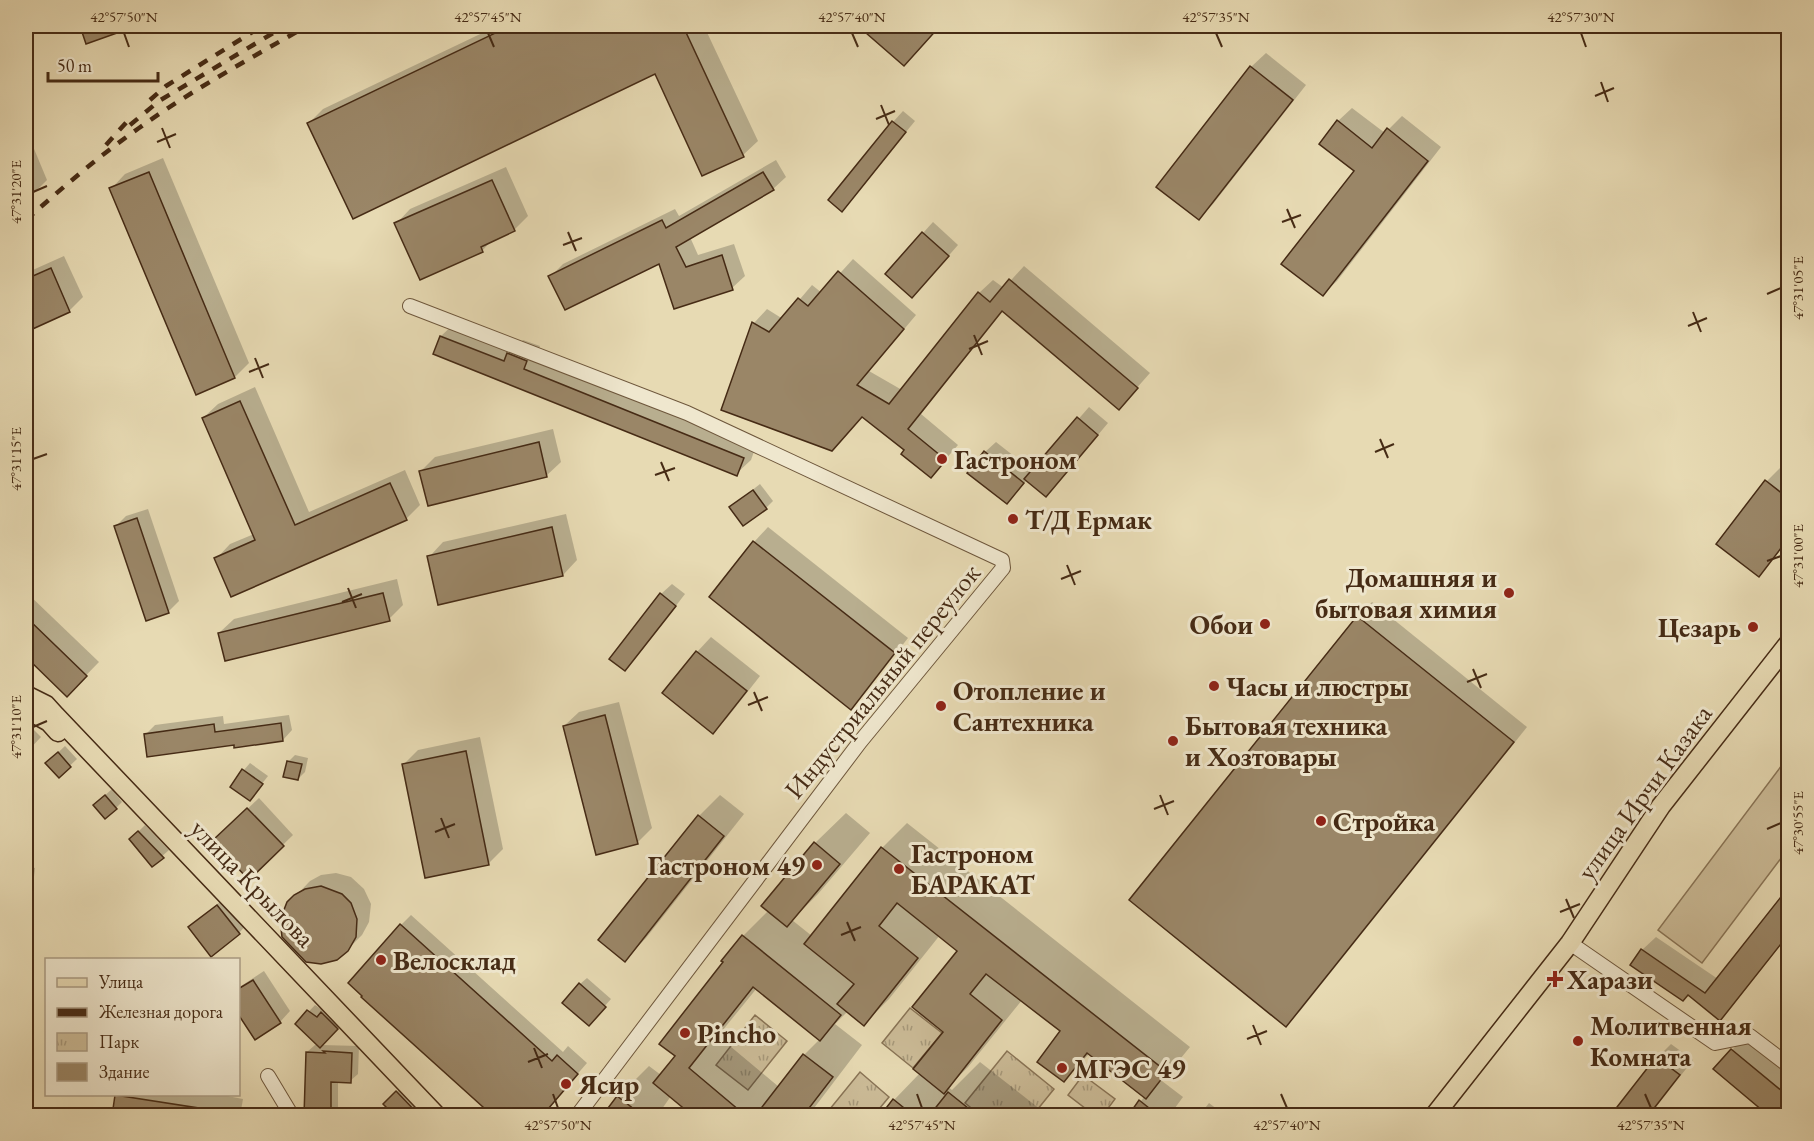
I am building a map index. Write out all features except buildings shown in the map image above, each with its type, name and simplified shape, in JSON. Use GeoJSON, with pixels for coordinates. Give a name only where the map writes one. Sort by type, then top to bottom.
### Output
{"type":"FeatureCollection","features":[{"type":"Feature","properties":{"kind":"main road","name":"улица Ирчи Казака"},"geometry":{"type":"LineString","coordinates":[[1434,1116],[1570,943],[1661,806],[1788,644]]}},
{"type":"Feature","properties":{"kind":"main road","name":"улица Крылова"},"geometry":{"type":"LineString","coordinates":[[26,695],[51,710],[437,1116]]}},
{"type":"Feature","properties":{"kind":"main road"},"geometry":{"type":"LineString","coordinates":[[26,709],[49,722],[171,845],[430,1116]]}},
{"type":"Feature","properties":{"kind":"street","name":"Индустриальный переулок"},"geometry":{"type":"LineString","coordinates":[[410,306],[687,413],[1002,560],[1003,568],[860,742],[577,1116]]}},
{"type":"Feature","properties":{"kind":"street"},"geometry":{"type":"LineString","coordinates":[[1570,943],[1715,1043],[1750,1036],[1788,1065]]}},
{"type":"Feature","properties":{"kind":"street"},"geometry":{"type":"LineString","coordinates":[[267,1076],[292,1116]]}},
{"type":"Feature","properties":{"kind":"green space"},"geometry":{"type":"Polygon","coordinates":[[[1788,757],[1788,849],[1702,963],[1658,930],[1788,757]]]}},
{"type":"Feature","properties":{"kind":"green space"},"geometry":{"type":"Polygon","coordinates":[[[910,1008],[942,1033],[913,1068],[882,1043],[910,1008]]]}},
{"type":"Feature","properties":{"kind":"green space"},"geometry":{"type":"Polygon","coordinates":[[[755,1015],[787,1041],[748,1090],[716,1065],[755,1015]]]}},
{"type":"Feature","properties":{"kind":"green space"},"geometry":{"type":"Polygon","coordinates":[[[1007,1051],[1054,1089],[1033,1115],[980,1115],[965,1103],[1007,1051]]]}},
{"type":"Feature","properties":{"kind":"green space"},"geometry":{"type":"Polygon","coordinates":[[[860,1072],[889,1097],[874,1115],[825,1115],[860,1072]]]}},
{"type":"Feature","properties":{"kind":"green space"},"geometry":{"type":"Polygon","coordinates":[[[1083,1075],[1115,1099],[1103,1115],[1094,1115],[1068,1095],[1083,1075]]]}},
{"type":"Feature","properties":{"kind":"railway"},"geometry":{"type":"LineString","coordinates":[[150,100],[166,86],[262,26]]}},
{"type":"Feature","properties":{"kind":"railway"},"geometry":{"type":"LineString","coordinates":[[130,125],[159,101],[285,26]]}},
{"type":"Feature","properties":{"kind":"railway"},"geometry":{"type":"LineString","coordinates":[[26,220],[95,161],[159,114],[307,26]]}},
{"type":"Feature","properties":{"kind":"railway"},"geometry":{"type":"LineString","coordinates":[[106,145],[132,116]]}},
{"type":"Feature","properties":{"kind":"place","name":"Гастроном"},"geometry":{"type":"Point","coordinates":[942,459]}},
{"type":"Feature","properties":{"kind":"place","name":"Т/Д Ермак"},"geometry":{"type":"Point","coordinates":[1013,519]}},
{"type":"Feature","properties":{"kind":"place","name":"Домашняя и бытовая химия"},"geometry":{"type":"Point","coordinates":[1509,593]}},
{"type":"Feature","properties":{"kind":"place","name":"Обои"},"geometry":{"type":"Point","coordinates":[1265,624]}},
{"type":"Feature","properties":{"kind":"place","name":"Цезарь"},"geometry":{"type":"Point","coordinates":[1753,627]}},
{"type":"Feature","properties":{"kind":"place","name":"Часы и люстры"},"geometry":{"type":"Point","coordinates":[1214,686]}},
{"type":"Feature","properties":{"kind":"place","name":"Отопление и Сантехника"},"geometry":{"type":"Point","coordinates":[941,706]}},
{"type":"Feature","properties":{"kind":"place","name":"Бытовая техника и Хозтовары"},"geometry":{"type":"Point","coordinates":[1173,741]}},
{"type":"Feature","properties":{"kind":"place","name":"Стройка"},"geometry":{"type":"Point","coordinates":[1321,821]}},
{"type":"Feature","properties":{"kind":"place","name":"Гастроном 49"},"geometry":{"type":"Point","coordinates":[817,865]}},
{"type":"Feature","properties":{"kind":"place","name":"Гастроном БАРАКАТ"},"geometry":{"type":"Point","coordinates":[899,869]}},
{"type":"Feature","properties":{"kind":"place","name":"Велосклад"},"geometry":{"type":"Point","coordinates":[381,960]}},
{"type":"Feature","properties":{"kind":"place","name":"Харази"},"geometry":{"type":"Point","coordinates":[1555,979]}},
{"type":"Feature","properties":{"kind":"place","name":"Pincho"},"geometry":{"type":"Point","coordinates":[685,1033]}},
{"type":"Feature","properties":{"kind":"place","name":"Молитвенная Комната"},"geometry":{"type":"Point","coordinates":[1578,1041]}},
{"type":"Feature","properties":{"kind":"place","name":"МГЭС 49"},"geometry":{"type":"Point","coordinates":[1062,1068]}},
{"type":"Feature","properties":{"kind":"place","name":"Ясир"},"geometry":{"type":"Point","coordinates":[566,1084]}}]}
